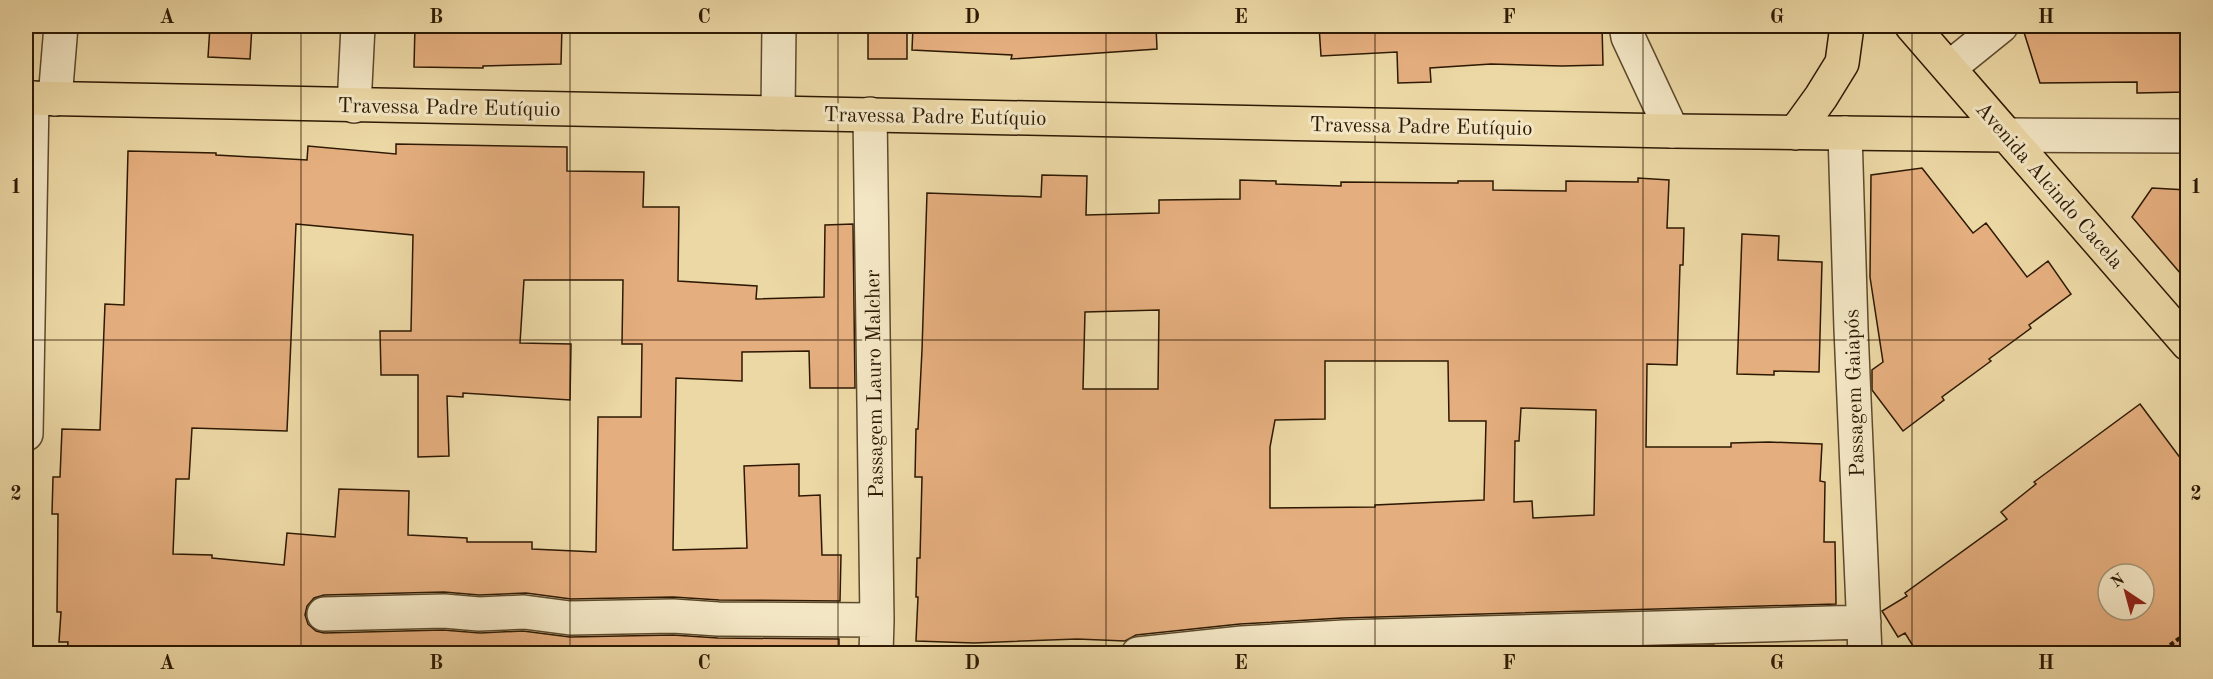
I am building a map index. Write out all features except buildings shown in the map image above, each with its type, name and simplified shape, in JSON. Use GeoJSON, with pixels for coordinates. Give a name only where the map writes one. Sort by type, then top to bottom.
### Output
{"type":"FeatureCollection","features":[{"type":"Feature","properties":{"kind":"main road"},"geometry":{"type":"LineString","coordinates":[[1795,133],[1842,63],[1847,26]]}},
{"type":"Feature","properties":{"kind":"main road","name":"Avenida Alcindo Cacela"},"geometry":{"type":"LineString","coordinates":[[1911,26],[2187,344]]}},
{"type":"Feature","properties":{"kind":"main road","name":"Travessa Padre Eutíquio"},"geometry":{"type":"LineString","coordinates":[[37,98],[1672,131],[2007,135]]}},
{"type":"Feature","properties":{"kind":"street"},"geometry":{"type":"LineString","coordinates":[[26,434],[37,98],[61,26]]}},
{"type":"Feature","properties":{"kind":"street"},"geometry":{"type":"LineString","coordinates":[[354,106],[358,26]]}},
{"type":"Feature","properties":{"kind":"street"},"geometry":{"type":"LineString","coordinates":[[778,113],[779,26]]}},
{"type":"Feature","properties":{"kind":"street"},"geometry":{"type":"LineString","coordinates":[[1626,26],[1628,37],[1672,131]]}},
{"type":"Feature","properties":{"kind":"street"},"geometry":{"type":"LineString","coordinates":[[1948,68],[2001,26]]}},
{"type":"Feature","properties":{"kind":"street","name":"Passagem Lauro Malcher"},"geometry":{"type":"LineString","coordinates":[[870,114],[876,654]]}},
{"type":"Feature","properties":{"kind":"street","name":"Passagem Gaiapós"},"geometry":{"type":"LineString","coordinates":[[1845,133],[1864,638]]}},
{"type":"Feature","properties":{"kind":"street"},"geometry":{"type":"LineString","coordinates":[[2007,135],[2187,136]]}},
{"type":"Feature","properties":{"kind":"street"},"geometry":{"type":"LineString","coordinates":[[324,614],[444,611],[479,614],[524,612],[570,618],[673,616],[718,619],[877,620]]}},
{"type":"Feature","properties":{"kind":"street"},"geometry":{"type":"LineString","coordinates":[[1138,654],[1242,643],[1344,637],[1864,638]]}},
{"type":"Feature","properties":{"kind":"path"},"geometry":{"type":"LineString","coordinates":[[2158,654],[2187,632]]}}]}
